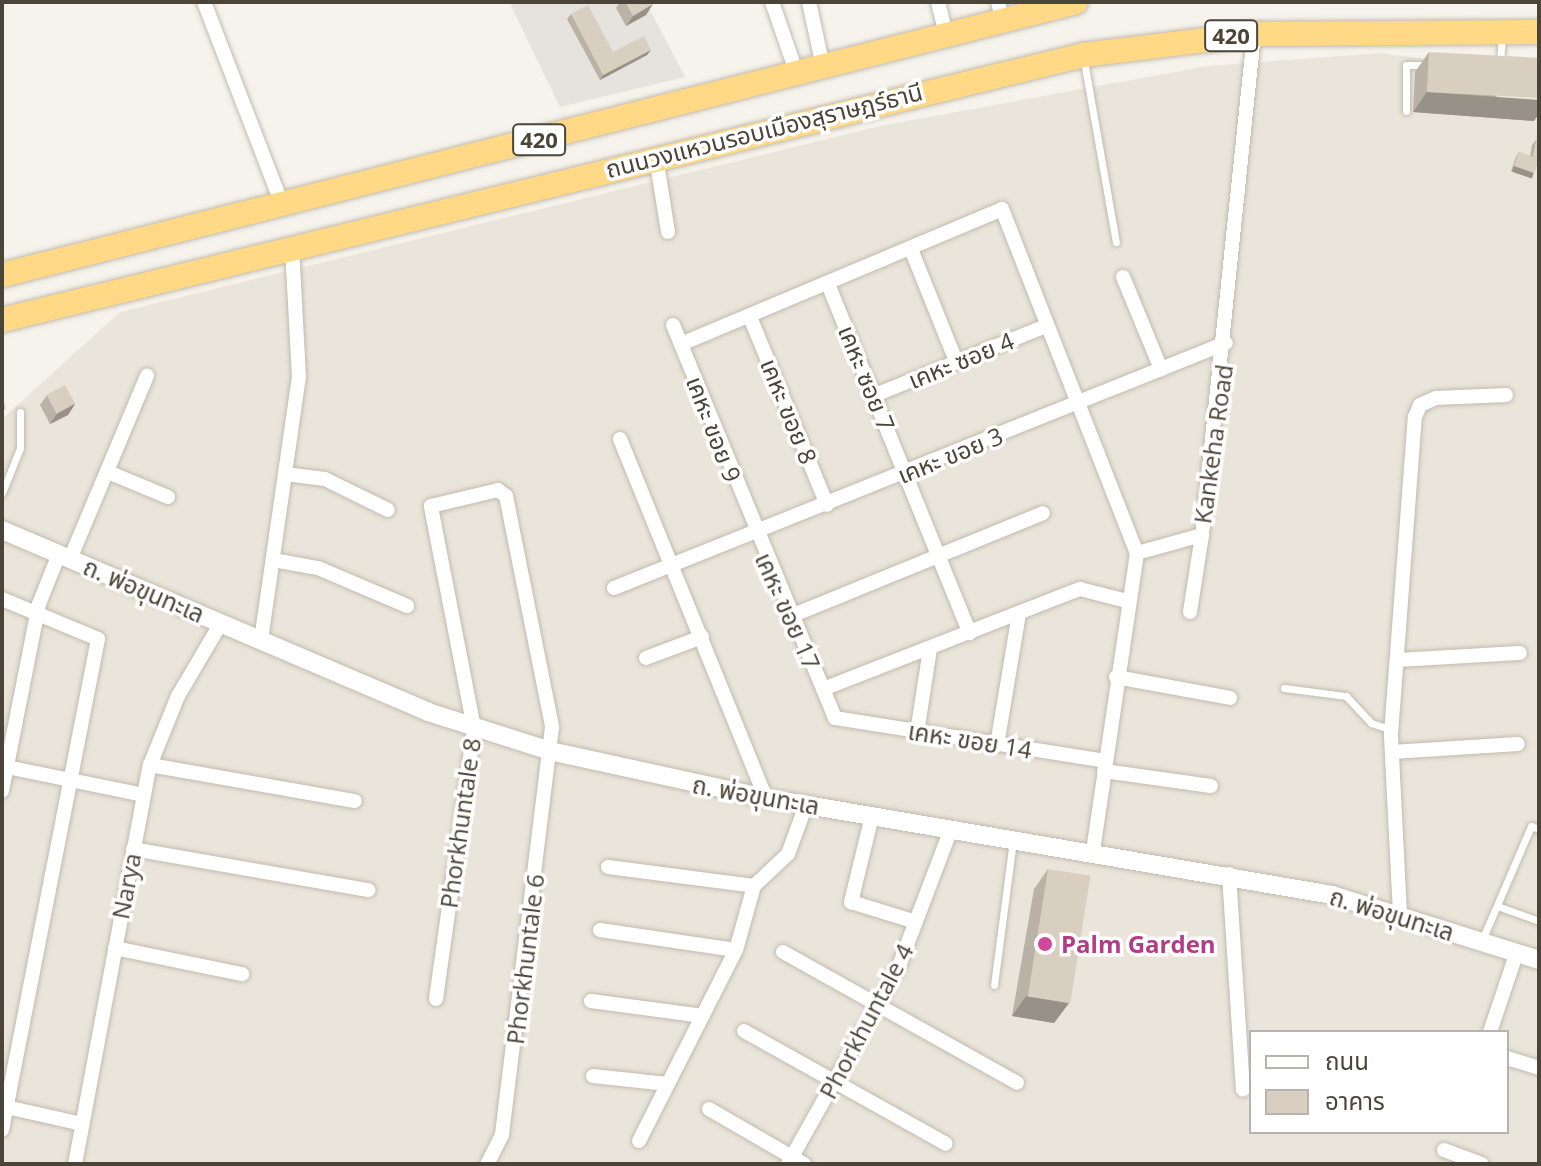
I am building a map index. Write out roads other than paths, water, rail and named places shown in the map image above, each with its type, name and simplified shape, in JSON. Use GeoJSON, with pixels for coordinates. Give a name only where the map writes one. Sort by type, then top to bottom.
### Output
{"type":"FeatureCollection","features":[{"type":"Feature","properties":{"kind":"highway","name":"ถนนวงแหวนรอบเมืองสุราษฎร์ธานี"},"geometry":{"type":"LineString","coordinates":[[2,275],[797,74],[946,34],[1000,11],[1076,2]]}},
{"type":"Feature","properties":{"kind":"highway","name":"ถนนวงแหวนรอบเมืองสุราษฎร์ธานี"},"geometry":{"type":"LineString","coordinates":[[2,320],[627,164],[1083,55],[1254,34],[1502,29],[1539,32]]}},
{"type":"Feature","properties":{"kind":"highway"},"geometry":{"type":"LineString","coordinates":[[616,121],[627,164]]}},
{"type":"Feature","properties":{"kind":"street"},"geometry":{"type":"LineString","coordinates":[[204,2],[282,204]]}},
{"type":"Feature","properties":{"kind":"street"},"geometry":{"type":"LineString","coordinates":[[772,2],[797,74]]}},
{"type":"Feature","properties":{"kind":"street"},"geometry":{"type":"LineString","coordinates":[[809,2],[823,67]]}},
{"type":"Feature","properties":{"kind":"street"},"geometry":{"type":"LineString","coordinates":[[938,2],[946,34]]}},
{"type":"Feature","properties":{"kind":"street","name":"Kankeha Road"},"geometry":{"type":"LineString","coordinates":[[1137,553],[1202,535],[1226,343],[1254,34]]}},
{"type":"Feature","properties":{"kind":"street"},"geometry":{"type":"LineString","coordinates":[[656,157],[668,232]]}},
{"type":"Feature","properties":{"kind":"street"},"geometry":{"type":"LineString","coordinates":[[681,344],[1002,209],[1137,553],[1127,601],[1093,852]]}},
{"type":"Feature","properties":{"kind":"street"},"geometry":{"type":"LineString","coordinates":[[261,640],[299,377],[292,248]]}},
{"type":"Feature","properties":{"kind":"street"},"geometry":{"type":"LineString","coordinates":[[911,249],[956,361]]}},
{"type":"Feature","properties":{"kind":"street"},"geometry":{"type":"LineString","coordinates":[[1123,277],[1161,369]]}},
{"type":"Feature","properties":{"kind":"street","name":"เคหะ ซอย 7"},"geometry":{"type":"LineString","coordinates":[[828,284],[970,633]]}},
{"type":"Feature","properties":{"kind":"street","name":"เคหะ ขอย 8"},"geometry":{"type":"LineString","coordinates":[[750,317],[827,505]]}},
{"type":"Feature","properties":{"kind":"street","name":"เคหะ ขอย 9"},"geometry":{"type":"LineString","coordinates":[[673,325],[754,534]]}},
{"type":"Feature","properties":{"kind":"street","name":"เคหะ ซอย 4"},"geometry":{"type":"LineString","coordinates":[[875,395],[1046,326]]}},
{"type":"Feature","properties":{"kind":"street","name":"เคหะ ขอย 3"},"geometry":{"type":"LineString","coordinates":[[614,588],[1226,343]]}},
{"type":"Feature","properties":{"kind":"street"},"geometry":{"type":"LineString","coordinates":[[2,791],[4,766],[37,613],[108,472],[147,376]]}},
{"type":"Feature","properties":{"kind":"street"},"geometry":{"type":"LineString","coordinates":[[1400,914],[1392,730],[1418,408],[1436,398],[1506,395]]}},
{"type":"Feature","properties":{"kind":"street"},"geometry":{"type":"LineString","coordinates":[[620,439],[766,798]]}},
{"type":"Feature","properties":{"kind":"street"},"geometry":{"type":"LineString","coordinates":[[108,472],[168,497]]}},
{"type":"Feature","properties":{"kind":"street"},"geometry":{"type":"LineString","coordinates":[[285,474],[325,479],[388,510]]}},
{"type":"Feature","properties":{"kind":"street","name":"Phorkhuntale 6"},"geometry":{"type":"LineString","coordinates":[[431,506],[498,490],[506,496],[552,727],[502,1135],[487,1164]]}},
{"type":"Feature","properties":{"kind":"street","name":"Phorkhuntale 8"},"geometry":{"type":"LineString","coordinates":[[431,506],[474,728],[436,999]]}},
{"type":"Feature","properties":{"kind":"street"},"geometry":{"type":"LineString","coordinates":[[791,616],[1043,513]]}},
{"type":"Feature","properties":{"kind":"street","name":"ถ. พ่อขุนทะเล"},"geometry":{"type":"LineString","coordinates":[[2,530],[474,728],[550,751],[766,798],[1229,874],[1400,914],[1539,960]]}},
{"type":"Feature","properties":{"kind":"street","name":"เคหะ ขอย 17"},"geometry":{"type":"LineString","coordinates":[[754,534],[835,718]]}},
{"type":"Feature","properties":{"kind":"street"},"geometry":{"type":"LineString","coordinates":[[1190,612],[1202,535]]}},
{"type":"Feature","properties":{"kind":"street"},"geometry":{"type":"LineString","coordinates":[[273,560],[318,568],[407,606]]}},
{"type":"Feature","properties":{"kind":"street","name":"เคหะ ขอย 17"},"geometry":{"type":"LineString","coordinates":[[823,689],[1080,589],[1127,601]]}},
{"type":"Feature","properties":{"kind":"street"},"geometry":{"type":"LineString","coordinates":[[2,599],[98,639],[4,1107],[2,1130]]}},
{"type":"Feature","properties":{"kind":"street"},"geometry":{"type":"LineString","coordinates":[[997,745],[1019,613]]}},
{"type":"Feature","properties":{"kind":"street","name":"Narya"},"geometry":{"type":"LineString","coordinates":[[75,1164],[150,765],[178,696],[221,623]]}},
{"type":"Feature","properties":{"kind":"street"},"geometry":{"type":"LineString","coordinates":[[646,658],[702,637]]}},
{"type":"Feature","properties":{"kind":"street"},"geometry":{"type":"LineString","coordinates":[[917,733],[930,649]]}},
{"type":"Feature","properties":{"kind":"street"},"geometry":{"type":"LineString","coordinates":[[1397,660],[1520,653]]}},
{"type":"Feature","properties":{"kind":"street"},"geometry":{"type":"LineString","coordinates":[[1116,677],[1230,698]]}},
{"type":"Feature","properties":{"kind":"street","name":"เคหะ ขอย 14"},"geometry":{"type":"LineString","coordinates":[[835,718],[1211,786]]}},
{"type":"Feature","properties":{"kind":"street"},"geometry":{"type":"LineString","coordinates":[[1392,752],[1518,744]]}},
{"type":"Feature","properties":{"kind":"street"},"geometry":{"type":"LineString","coordinates":[[150,765],[355,801]]}},
{"type":"Feature","properties":{"kind":"street"},"geometry":{"type":"LineString","coordinates":[[4,766],[143,795]]}},
{"type":"Feature","properties":{"kind":"street"},"geometry":{"type":"LineString","coordinates":[[639,1141],[736,950],[754,886],[788,854],[806,805]]}},
{"type":"Feature","properties":{"kind":"street"},"geometry":{"type":"LineString","coordinates":[[872,816],[851,902],[916,922]]}},
{"type":"Feature","properties":{"kind":"street","name":"Phorkhuntale 4"},"geometry":{"type":"LineString","coordinates":[[795,1162],[835,1081],[879,1005],[916,922],[951,829]]}},
{"type":"Feature","properties":{"kind":"street"},"geometry":{"type":"LineString","coordinates":[[133,849],[368,890]]}},
{"type":"Feature","properties":{"kind":"street"},"geometry":{"type":"LineString","coordinates":[[608,867],[754,886]]}},
{"type":"Feature","properties":{"kind":"street"},"geometry":{"type":"LineString","coordinates":[[1229,874],[1243,1090]]}},
{"type":"Feature","properties":{"kind":"street"},"geometry":{"type":"LineString","coordinates":[[600,930],[736,950]]}},
{"type":"Feature","properties":{"kind":"street"},"geometry":{"type":"LineString","coordinates":[[115,948],[242,974]]}},
{"type":"Feature","properties":{"kind":"street"},"geometry":{"type":"LineString","coordinates":[[783,952],[1017,1083]]}},
{"type":"Feature","properties":{"kind":"street"},"geometry":{"type":"LineString","coordinates":[[1491,1030],[1517,952]]}},
{"type":"Feature","properties":{"kind":"street"},"geometry":{"type":"LineString","coordinates":[[591,1001],[703,1016]]}},
{"type":"Feature","properties":{"kind":"street"},"geometry":{"type":"LineString","coordinates":[[744,1031],[946,1144]]}},
{"type":"Feature","properties":{"kind":"street"},"geometry":{"type":"LineString","coordinates":[[1509,1059],[1539,1068]]}},
{"type":"Feature","properties":{"kind":"street"},"geometry":{"type":"LineString","coordinates":[[593,1076],[668,1084]]}},
{"type":"Feature","properties":{"kind":"street"},"geometry":{"type":"LineString","coordinates":[[4,1107],[82,1124]]}},
{"type":"Feature","properties":{"kind":"street"},"geometry":{"type":"LineString","coordinates":[[709,1109],[795,1162]]}},
{"type":"Feature","properties":{"kind":"street"},"geometry":{"type":"LineString","coordinates":[[1444,1150],[1482,1164]]}},
{"type":"Feature","properties":{"kind":"lane"},"geometry":{"type":"LineString","coordinates":[[1500,65],[1502,29]]}},
{"type":"Feature","properties":{"kind":"lane"},"geometry":{"type":"LineString","coordinates":[[1083,55],[1116,242]]}},
{"type":"Feature","properties":{"kind":"lane"},"geometry":{"type":"LineString","coordinates":[[1406,111],[1406,65],[1437,65]]}},
{"type":"Feature","properties":{"kind":"lane"},"geometry":{"type":"LineString","coordinates":[[1484,65],[1515,66]]}},
{"type":"Feature","properties":{"kind":"lane"},"geometry":{"type":"LineString","coordinates":[[2,493],[20,448],[20,412]]}},
{"type":"Feature","properties":{"kind":"lane"},"geometry":{"type":"LineString","coordinates":[[1284,688],[1346,696],[1364,718],[1392,730]]}},
{"type":"Feature","properties":{"kind":"lane"},"geometry":{"type":"LineString","coordinates":[[1481,941],[1500,907],[1531,826],[1539,829]]}},
{"type":"Feature","properties":{"kind":"lane"},"geometry":{"type":"LineString","coordinates":[[994,985],[1014,840]]}},
{"type":"Feature","properties":{"kind":"lane"},"geometry":{"type":"LineString","coordinates":[[1500,907],[1539,921]]}},
{"type":"Feature","properties":{"kind":"place","name":"Palm Garden"},"geometry":{"type":"Point","coordinates":[1045,944]}}]}
